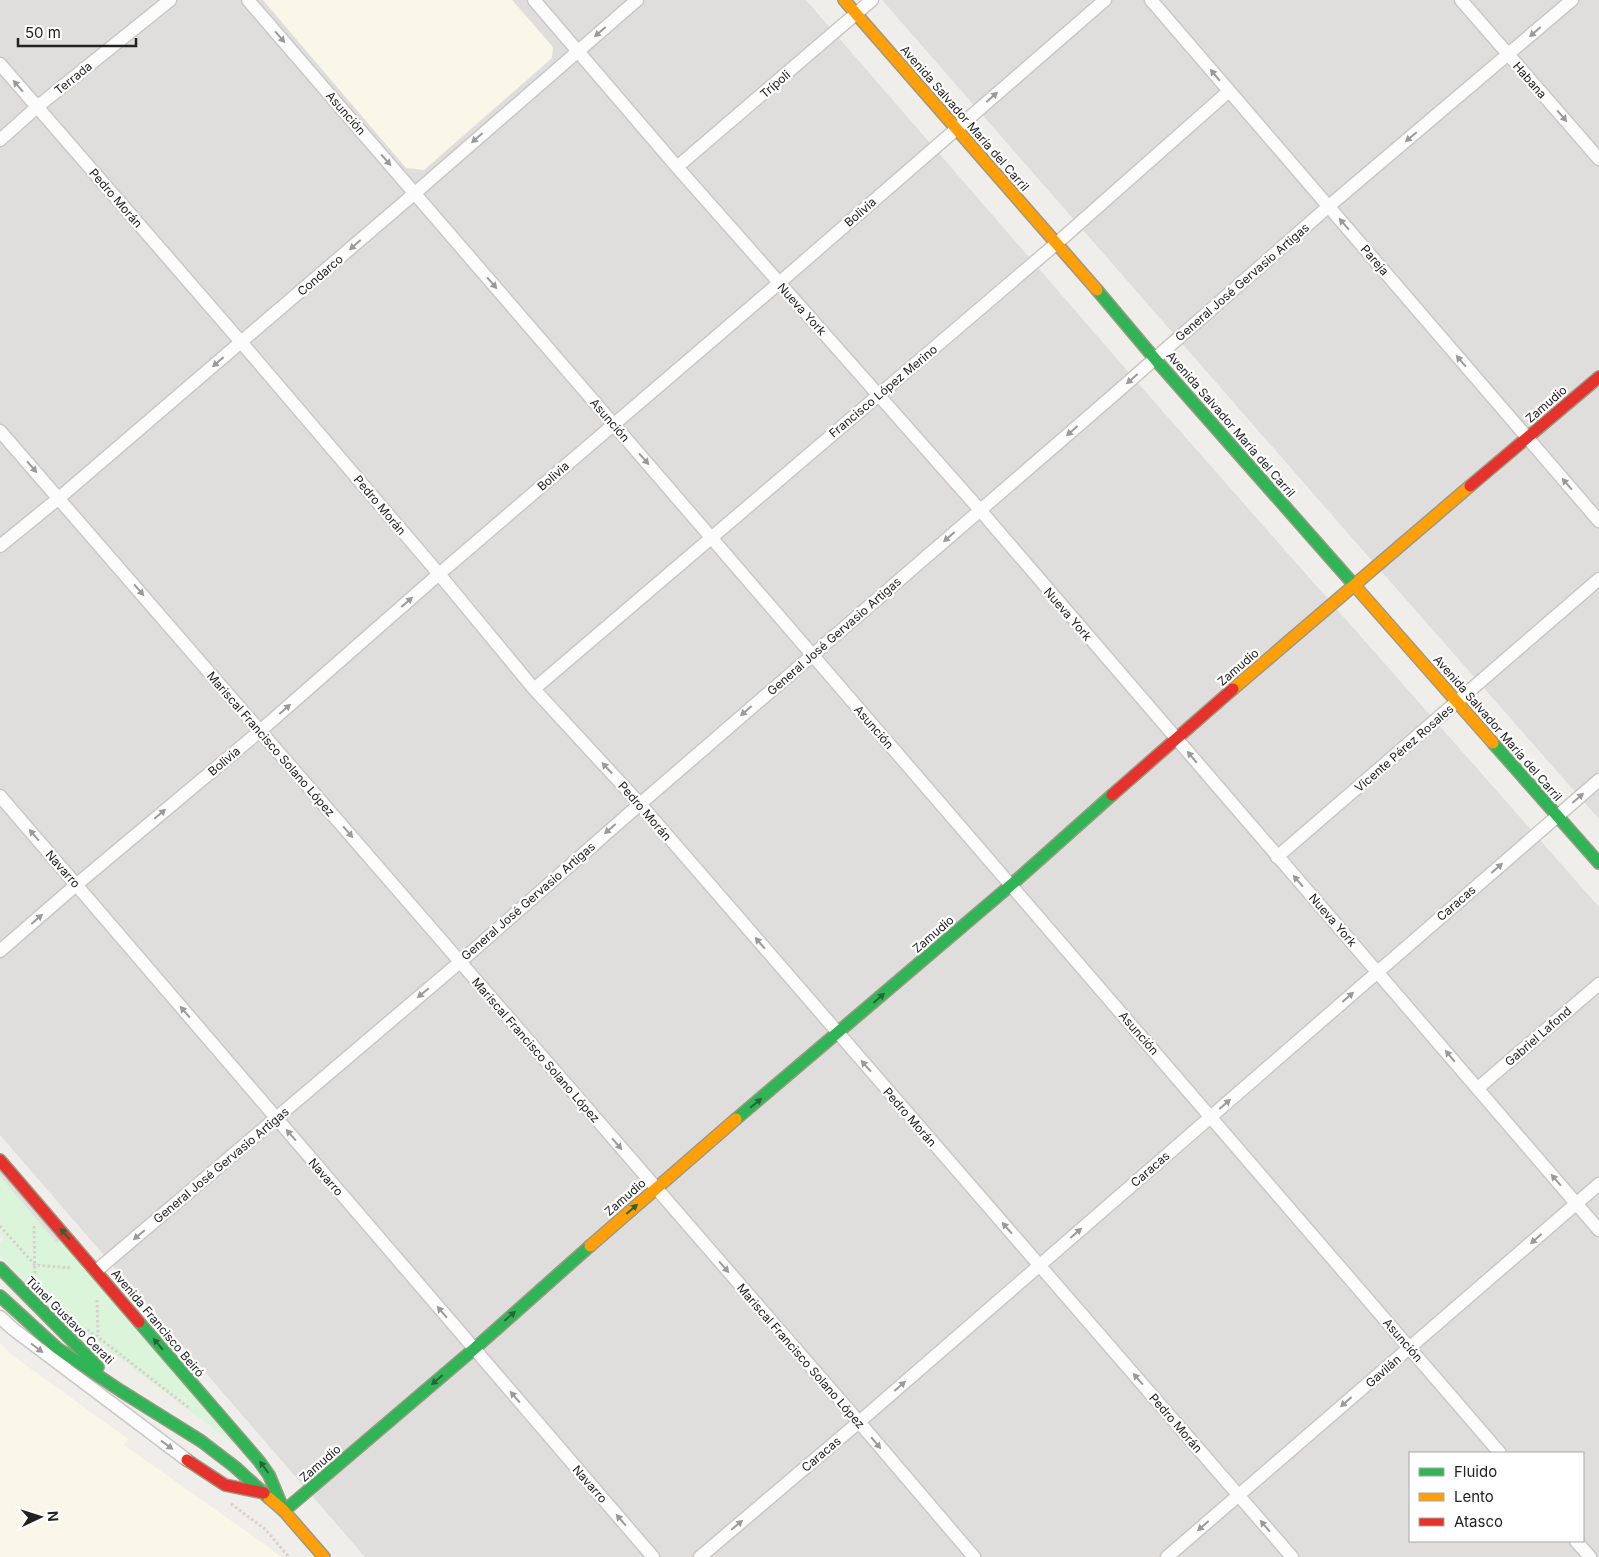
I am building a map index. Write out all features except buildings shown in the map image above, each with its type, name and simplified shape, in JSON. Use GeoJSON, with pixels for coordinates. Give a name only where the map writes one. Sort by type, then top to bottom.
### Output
{"type":"FeatureCollection","features":[{"type":"Feature","properties":{"kind":"street","name":"Terrada"},"geometry":{"type":"LineString","coordinates":[[0,140],[37,107],[170,0]]}},
{"type":"Feature","properties":{"kind":"street","name":"Asunción"},"geometry":{"type":"LineString","coordinates":[[248,0],[1499,1452]]}},
{"type":"Feature","properties":{"kind":"street","name":"Nueva York"},"geometry":{"type":"LineString","coordinates":[[534,0],[677,167],[980,510],[1277,858],[1377,971],[1599,1230]]}},
{"type":"Feature","properties":{"kind":"street","name":"Condarco"},"geometry":{"type":"LineString","coordinates":[[0,546],[59,498],[415,193],[637,0]]}},
{"type":"Feature","properties":{"kind":"street","name":"Avenida Salvador María del Carril"},"geometry":{"type":"LineString","coordinates":[[844,0],[1155,358],[1599,863]]}},
{"type":"Feature","properties":{"kind":"street","name":"Trípoli"},"geometry":{"type":"LineString","coordinates":[[677,167],[872,0]]}},
{"type":"Feature","properties":{"kind":"street","name":"Bolivia"},"geometry":{"type":"LineString","coordinates":[[0,951],[260,731],[439,574],[1106,0]]}},
{"type":"Feature","properties":{"kind":"street","name":"Pareja"},"geometry":{"type":"LineString","coordinates":[[1151,0],[1599,521]]}},
{"type":"Feature","properties":{"kind":"street","name":"Habana"},"geometry":{"type":"LineString","coordinates":[[1461,0],[1599,159]]}},
{"type":"Feature","properties":{"kind":"street","name":"General José Gervasio Artigas"},"geometry":{"type":"LineString","coordinates":[[96,1271],[460,962],[1329,206],[1572,0]]}},
{"type":"Feature","properties":{"kind":"street","name":"Pedro Morán"},"geometry":{"type":"LineString","coordinates":[[0,64],[241,342],[439,574],[534,689],[640,804],[1292,1557]]}},
{"type":"Feature","properties":{"kind":"street","name":"Francisco López Merino"},"geometry":{"type":"LineString","coordinates":[[534,689],[1057,243],[1229,91]]}},
{"type":"Feature","properties":{"kind":"street","name":"Zamudio"},"geometry":{"type":"LineString","coordinates":[[284,1511],[474,1349],[656,1188],[1011,885],[1176,738],[1599,376]]}},
{"type":"Feature","properties":{"kind":"street","name":"Mariscal Francisco Solano López"},"geometry":{"type":"LineString","coordinates":[[0,431],[974,1557]]}},
{"type":"Feature","properties":{"kind":"street","name":"Vicente Pérez Rosales"},"geometry":{"type":"LineString","coordinates":[[1277,858],[1599,579]]}},
{"type":"Feature","properties":{"kind":"street","name":"Caracas"},"geometry":{"type":"LineString","coordinates":[[700,1557],[859,1422],[1599,780]]}},
{"type":"Feature","properties":{"kind":"street","name":"Navarro"},"geometry":{"type":"LineString","coordinates":[[0,796],[653,1557]]}},
{"type":"Feature","properties":{"kind":"street","name":"Gabriel Lafond"},"geometry":{"type":"LineString","coordinates":[[1478,1088],[1599,984]]}},
{"type":"Feature","properties":{"kind":"street","name":"Avenida Francisco Beiró"},"geometry":{"type":"LineString","coordinates":[[0,1160],[259,1461],[269,1475],[284,1511]]}},
{"type":"Feature","properties":{"kind":"street","name":"Gavilán"},"geometry":{"type":"LineString","coordinates":[[1167,1557],[1599,1184]]}},
{"type":"Feature","properties":{"kind":"street","name":"Túnel Gustavo Cerati"},"geometry":{"type":"LineString","coordinates":[[0,1268],[122,1392]]}},
{"type":"Feature","properties":{"kind":"street","name":"Túnel Gustavo Cerati"},"geometry":{"type":"LineString","coordinates":[[0,1296],[57,1348],[122,1392],[201,1441],[265,1493]]}},
{"type":"Feature","properties":{"kind":"street"},"geometry":{"type":"LineString","coordinates":[[0,1316],[13,1329],[187,1460],[225,1485],[265,1493]]}},
{"type":"Feature","properties":{"kind":"street","name":"Avenida Francisco Beiró"},"geometry":{"type":"LineString","coordinates":[[265,1493],[284,1511],[324,1557]]}},
{"type":"Feature","properties":{"kind":"street"},"geometry":{"type":"LineString","coordinates":[[1577,1542],[1590,1557]]}},
{"type":"Feature","properties":{"kind":"path"},"geometry":{"type":"LineString","coordinates":[[34,1221],[35,1283],[39,1289]]}},
{"type":"Feature","properties":{"kind":"path"},"geometry":{"type":"LineString","coordinates":[[0,1226],[35,1265],[73,1268]]}},
{"type":"Feature","properties":{"kind":"path"},"geometry":{"type":"LineString","coordinates":[[97,1295],[98,1337]]}},
{"type":"Feature","properties":{"kind":"path"},"geometry":{"type":"LineString","coordinates":[[86,1329],[196,1413]]}},
{"type":"Feature","properties":{"kind":"shaded area"},"geometry":{"type":"Polygon","coordinates":[[[0,0],[806,0],[1151,398],[1599,907],[1599,1557],[365,1557],[0,1135],[0,0]]]}},
{"type":"Feature","properties":{"kind":"shaded area"},"geometry":{"type":"Polygon","coordinates":[[[263,0],[512,0],[553,47],[552,58],[424,170],[406,168],[263,0]]]}},
{"type":"Feature","properties":{"kind":"shaded area"},"geometry":{"type":"Polygon","coordinates":[[[882,0],[1599,0],[1599,819],[1366,554],[882,0]]]}},
{"type":"Feature","properties":{"kind":"shaded area"},"geometry":{"type":"Polygon","coordinates":[[[0,1168],[62,1239],[57,1243],[0,1176],[0,1168]]]}},
{"type":"Feature","properties":{"kind":"shaded area"},"geometry":{"type":"Polygon","coordinates":[[[0,1343],[12,1355],[128,1439],[124,1445],[281,1557],[0,1557],[0,1343]]]}},
{"type":"Feature","properties":{"kind":"green space"},"geometry":{"type":"Polygon","coordinates":[[[0,1176],[57,1243],[62,1239],[176,1371],[237,1446],[71,1322],[0,1256],[0,1243],[5,1238],[0,1233],[0,1176]]]}},
{"type":"Feature","properties":{"kind":"traffic: fast"},"geometry":{"type":"LineString","coordinates":[[1097,290],[1155,359],[1355,586]]}},
{"type":"Feature","properties":{"kind":"traffic: fast"},"geometry":{"type":"LineString","coordinates":[[1493,743],[1599,863]]}},
{"type":"Feature","properties":{"kind":"traffic: fast"},"geometry":{"type":"LineString","coordinates":[[736,1119],[1011,885],[1112,795]]}},
{"type":"Feature","properties":{"kind":"traffic: fast"},"geometry":{"type":"LineString","coordinates":[[284,1511],[474,1349],[590,1246]]}},
{"type":"Feature","properties":{"kind":"traffic: fast"},"geometry":{"type":"LineString","coordinates":[[0,1268],[98,1367]]}},
{"type":"Feature","properties":{"kind":"traffic: fast"},"geometry":{"type":"LineString","coordinates":[[0,1296],[57,1348],[201,1441],[235,1467],[269,1498]]}},
{"type":"Feature","properties":{"kind":"traffic: fast"},"geometry":{"type":"LineString","coordinates":[[139,1322],[259,1461],[269,1475],[284,1511]]}},
{"type":"Feature","properties":{"kind":"traffic: slow"},"geometry":{"type":"LineString","coordinates":[[844,0],[1097,290]]}},
{"type":"Feature","properties":{"kind":"traffic: slow"},"geometry":{"type":"LineString","coordinates":[[1233,689],[1470,486]]}},
{"type":"Feature","properties":{"kind":"traffic: slow"},"geometry":{"type":"LineString","coordinates":[[1355,586],[1493,743]]}},
{"type":"Feature","properties":{"kind":"traffic: slow"},"geometry":{"type":"LineString","coordinates":[[590,1246],[736,1119]]}},
{"type":"Feature","properties":{"kind":"traffic: slow"},"geometry":{"type":"LineString","coordinates":[[269,1498],[284,1511],[324,1557]]}},
{"type":"Feature","properties":{"kind":"traffic: jam"},"geometry":{"type":"LineString","coordinates":[[1470,486],[1599,377]]}},
{"type":"Feature","properties":{"kind":"traffic: jam"},"geometry":{"type":"LineString","coordinates":[[1112,795],[1233,689]]}},
{"type":"Feature","properties":{"kind":"traffic: jam"},"geometry":{"type":"LineString","coordinates":[[0,1160],[139,1322]]}},
{"type":"Feature","properties":{"kind":"traffic: jam"},"geometry":{"type":"LineString","coordinates":[[187,1460],[225,1485],[264,1493]]}}]}
